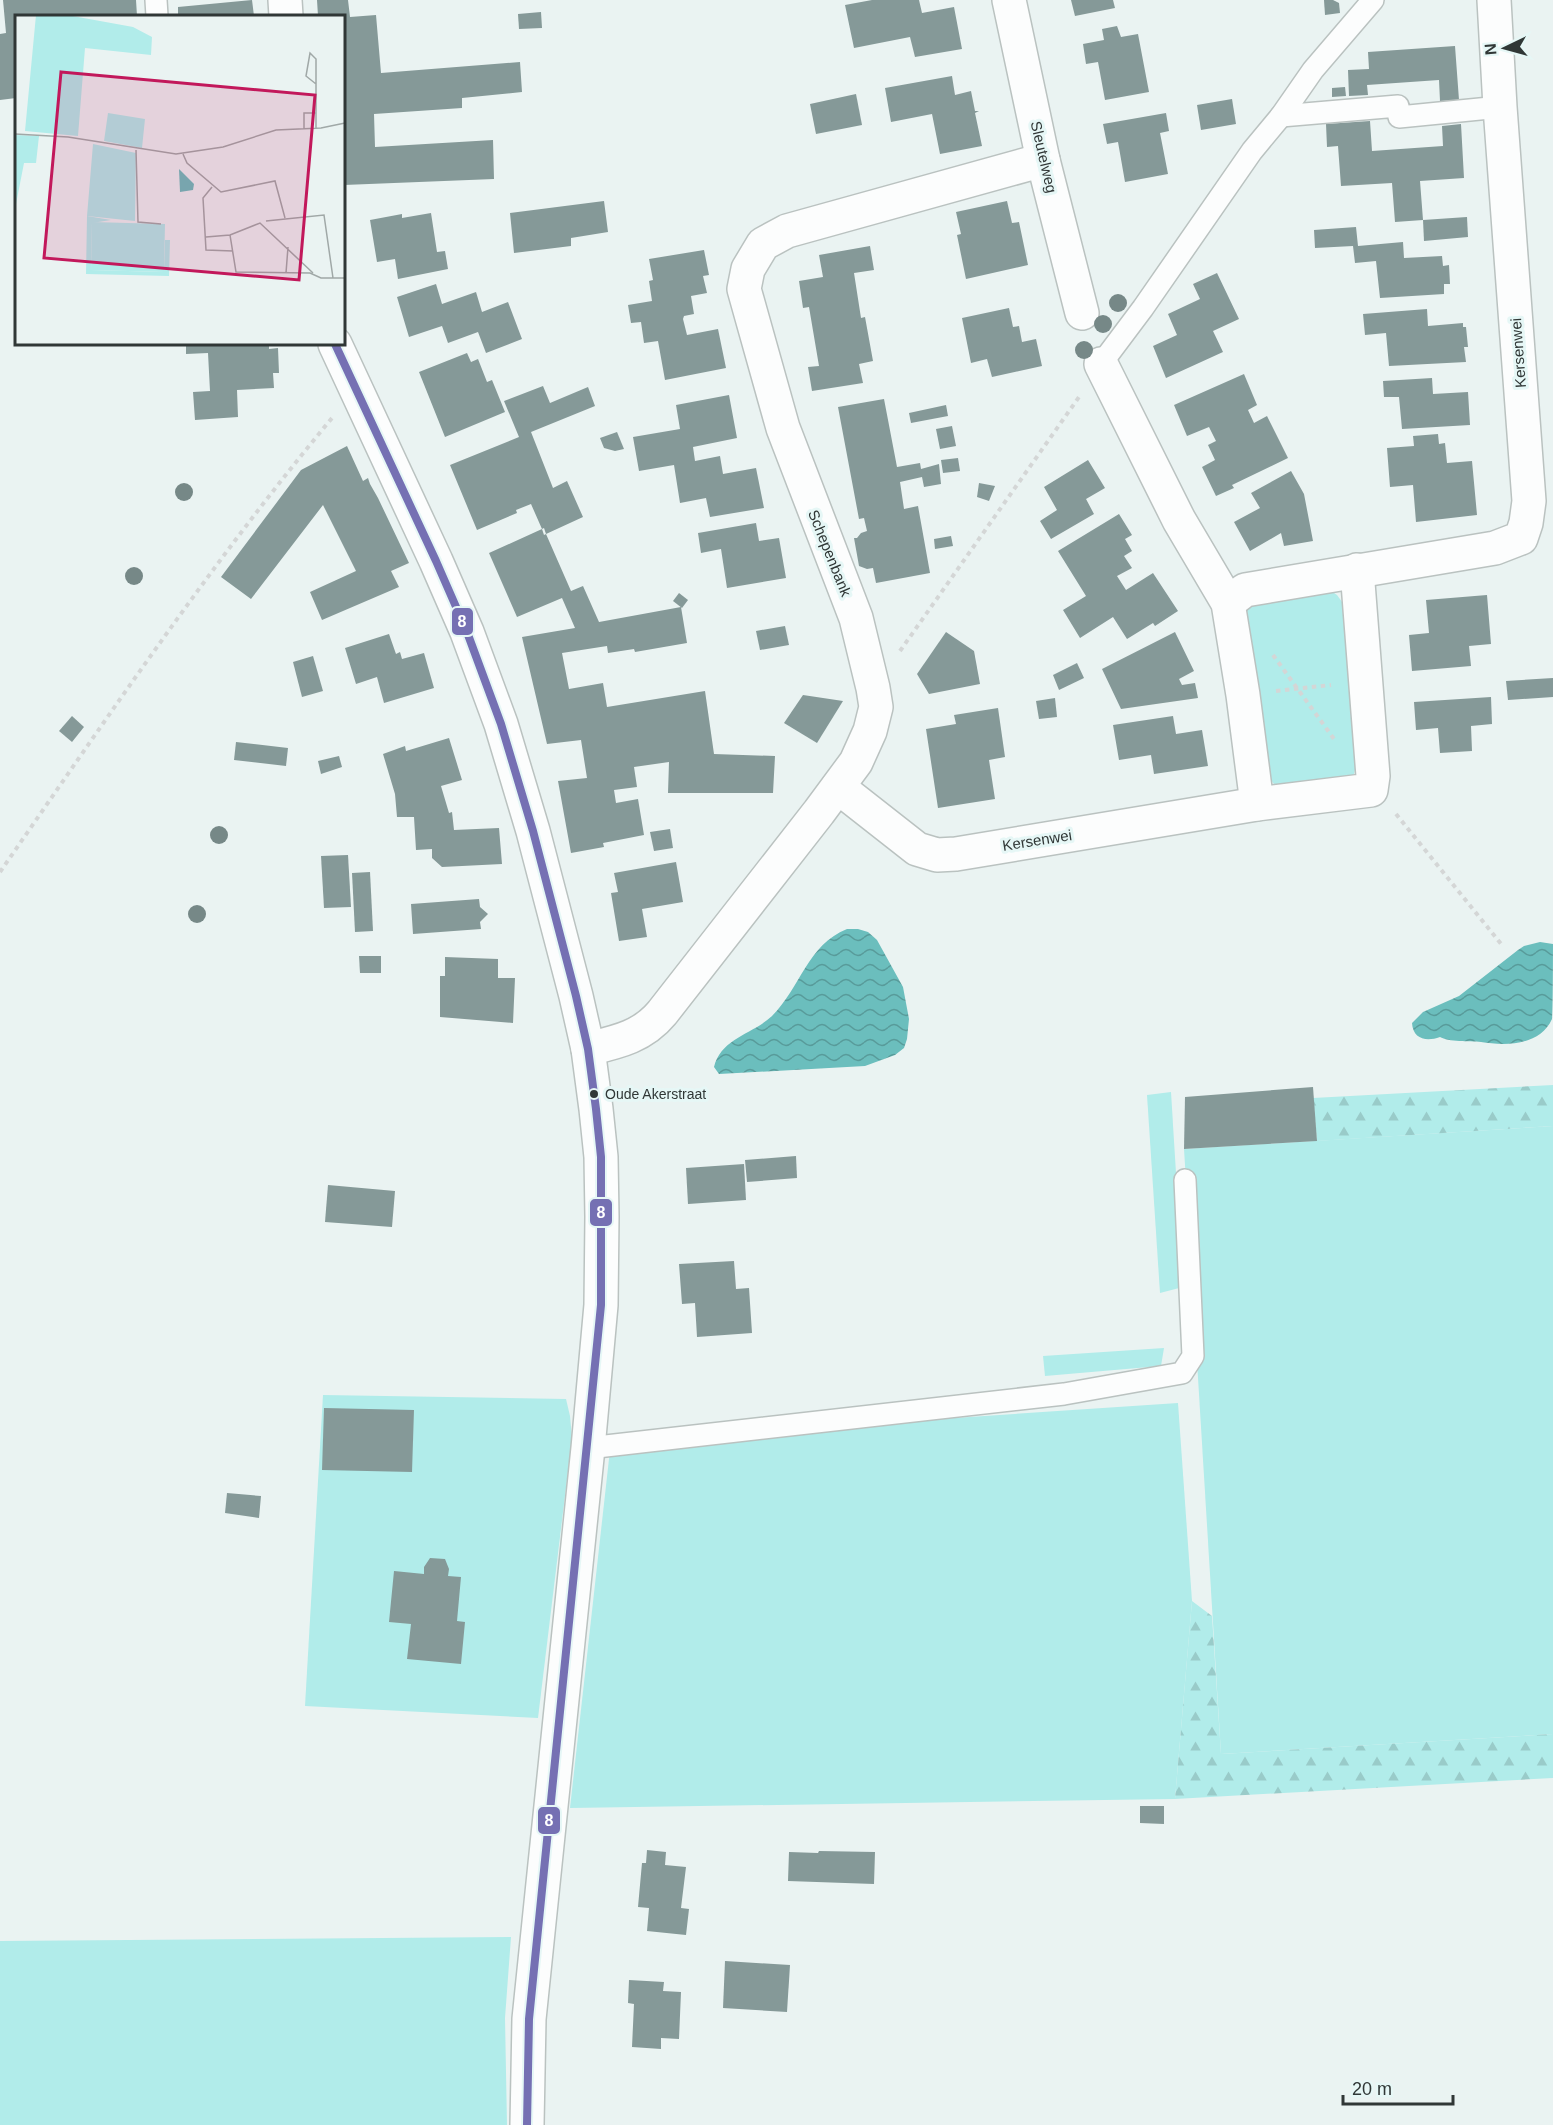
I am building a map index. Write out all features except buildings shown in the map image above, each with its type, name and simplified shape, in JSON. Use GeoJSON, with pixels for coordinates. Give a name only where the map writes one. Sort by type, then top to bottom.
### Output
{"type":"FeatureCollection","features":[{"type":"Feature","properties":{"kind":"street"},"geometry":{"type":"LineString","coordinates":[[285,0],[286,15]]}},
{"type":"Feature","properties":{"kind":"street","name":"Sleutelweg"},"geometry":{"type":"LineString","coordinates":[[1009,0],[1043,160],[1082,313]]}},
{"type":"Feature","properties":{"kind":"street","name":"Kersenwei"},"geometry":{"type":"LineString","coordinates":[[1228,603],[1245,590],[1495,548],[1521,538],[1529,501],[1494,0]]}},
{"type":"Feature","properties":{"kind":"street","name":"Schepenbank"},"geometry":{"type":"LineString","coordinates":[[588,1049],[633,1037],[654,1023],[856,762],[870,731],[876,707],[853,610],[783,428],[744,289],[748,269],[763,244],[787,231],[1043,160]]}},
{"type":"Feature","properties":{"kind":"street"},"geometry":{"type":"LineString","coordinates":[[335,345],[436,561],[467,632],[497,714],[533,831],[588,1049],[601,1157],[603,1258],[601,1305],[529,2019],[527,2125]]}},
{"type":"Feature","properties":{"kind":"street"},"geometry":{"type":"LineString","coordinates":[[1101,364],[1179,520],[1228,603],[1257,804]]}},
{"type":"Feature","properties":{"kind":"street"},"geometry":{"type":"LineString","coordinates":[[1357,570],[1373,776],[1371,790]]}},
{"type":"Feature","properties":{"kind":"street","name":"Kersenwei"},"geometry":{"type":"LineString","coordinates":[[838,787],[918,849],[937,855],[956,854],[1257,804],[1371,790]]}},
{"type":"Feature","properties":{"kind":"lane"},"geometry":{"type":"LineString","coordinates":[[156,0],[157,15]]}},
{"type":"Feature","properties":{"kind":"lane"},"geometry":{"type":"LineString","coordinates":[[1101,364],[1143,308],[1252,151],[1281,116],[1313,70],[1373,0]]}},
{"type":"Feature","properties":{"kind":"lane"},"geometry":{"type":"LineString","coordinates":[[1281,116],[1398,106],[1399,117],[1500,107]]}},
{"type":"Feature","properties":{"kind":"lane"},"geometry":{"type":"LineString","coordinates":[[588,1448],[1064,1394],[1182,1373],[1193,1356],[1185,1180]]}},
{"type":"Feature","properties":{"kind":"path"},"geometry":{"type":"LineString","coordinates":[[873,688],[1101,364]]}},
{"type":"Feature","properties":{"kind":"path"},"geometry":{"type":"LineString","coordinates":[[0,872],[221,558],[355,390]]}},
{"type":"Feature","properties":{"kind":"path"},"geometry":{"type":"LineString","coordinates":[[1272,654],[1338,744]]}},
{"type":"Feature","properties":{"kind":"path"},"geometry":{"type":"LineString","coordinates":[[1243,695],[1366,682]]}},
{"type":"Feature","properties":{"kind":"path"},"geometry":{"type":"LineString","coordinates":[[1371,790],[1396,814],[1502,945]]}},
{"type":"Feature","properties":{"kind":"green space"},"geometry":{"type":"Polygon","coordinates":[[[1328,589],[1337,595],[1345,606],[1357,762],[1354,774],[1345,782],[1282,789],[1273,783],[1269,776],[1244,618],[1247,608],[1257,600],[1328,589]]]}},
{"type":"Feature","properties":{"kind":"green space"},"geometry":{"type":"Polygon","coordinates":[[[1553,1085],[1553,1126],[1317,1141],[1313,1098],[1553,1085]]]}},
{"type":"Feature","properties":{"kind":"green space"},"geometry":{"type":"Polygon","coordinates":[[[1171,1092],[1183,1287],[1160,1293],[1147,1095],[1171,1092]]]}},
{"type":"Feature","properties":{"kind":"green space"},"geometry":{"type":"Polygon","coordinates":[[[1553,1126],[1553,1734],[1221,1754],[1184,1149],[1553,1126]]]}},
{"type":"Feature","properties":{"kind":"green space"},"geometry":{"type":"Polygon","coordinates":[[[1164,1348],[1161,1366],[1045,1376],[1043,1356],[1164,1348]]]}},
{"type":"Feature","properties":{"kind":"green space"},"geometry":{"type":"Polygon","coordinates":[[[323,1395],[566,1399],[572,1438],[538,1718],[305,1706],[323,1395]]]}},
{"type":"Feature","properties":{"kind":"green space"},"geometry":{"type":"Polygon","coordinates":[[[1178,1403],[1192,1601],[1175,1799],[570,1808],[611,1441],[1178,1403]]]}},
{"type":"Feature","properties":{"kind":"green space"},"geometry":{"type":"Polygon","coordinates":[[[1192,1601],[1212,1616],[1221,1754],[1553,1734],[1553,1778],[1175,1799],[1192,1601]]]}},
{"type":"Feature","properties":{"kind":"green space"},"geometry":{"type":"Polygon","coordinates":[[[511,1937],[505,2018],[507,2125],[0,2125],[0,1941],[511,1937]]]}},
{"type":"Feature","properties":{"kind":"water"},"geometry":{"type":"Polygon","coordinates":[[[847,929],[868,932],[877,940],[903,987],[909,1019],[904,1048],[895,1055],[865,1066],[719,1074],[714,1067],[723,1049],[772,1016],[782,1005],[822,945],[847,929]]]}},
{"type":"Feature","properties":{"kind":"water"},"geometry":{"type":"Polygon","coordinates":[[[1540,942],[1553,944],[1553,983],[1552,1019],[1539,1035],[1521,1042],[1501,1044],[1454,1041],[1440,1037],[1425,1039],[1415,1033],[1412,1023],[1423,1012],[1459,996],[1524,946],[1540,942]]]}},
{"type":"Feature","properties":{"kind":"transit line","name":"8"},"geometry":{"type":"LineString","coordinates":[[335,345],[436,561],[467,632],[501,724],[533,831],[576,996],[588,1049],[596,1109],[601,1157],[601,1305],[529,2019],[527,2125]]}},
{"type":"Feature","properties":{"kind":"place","name":"Oude Akerstraat"},"geometry":{"type":"Point","coordinates":[594,1094]}}]}
